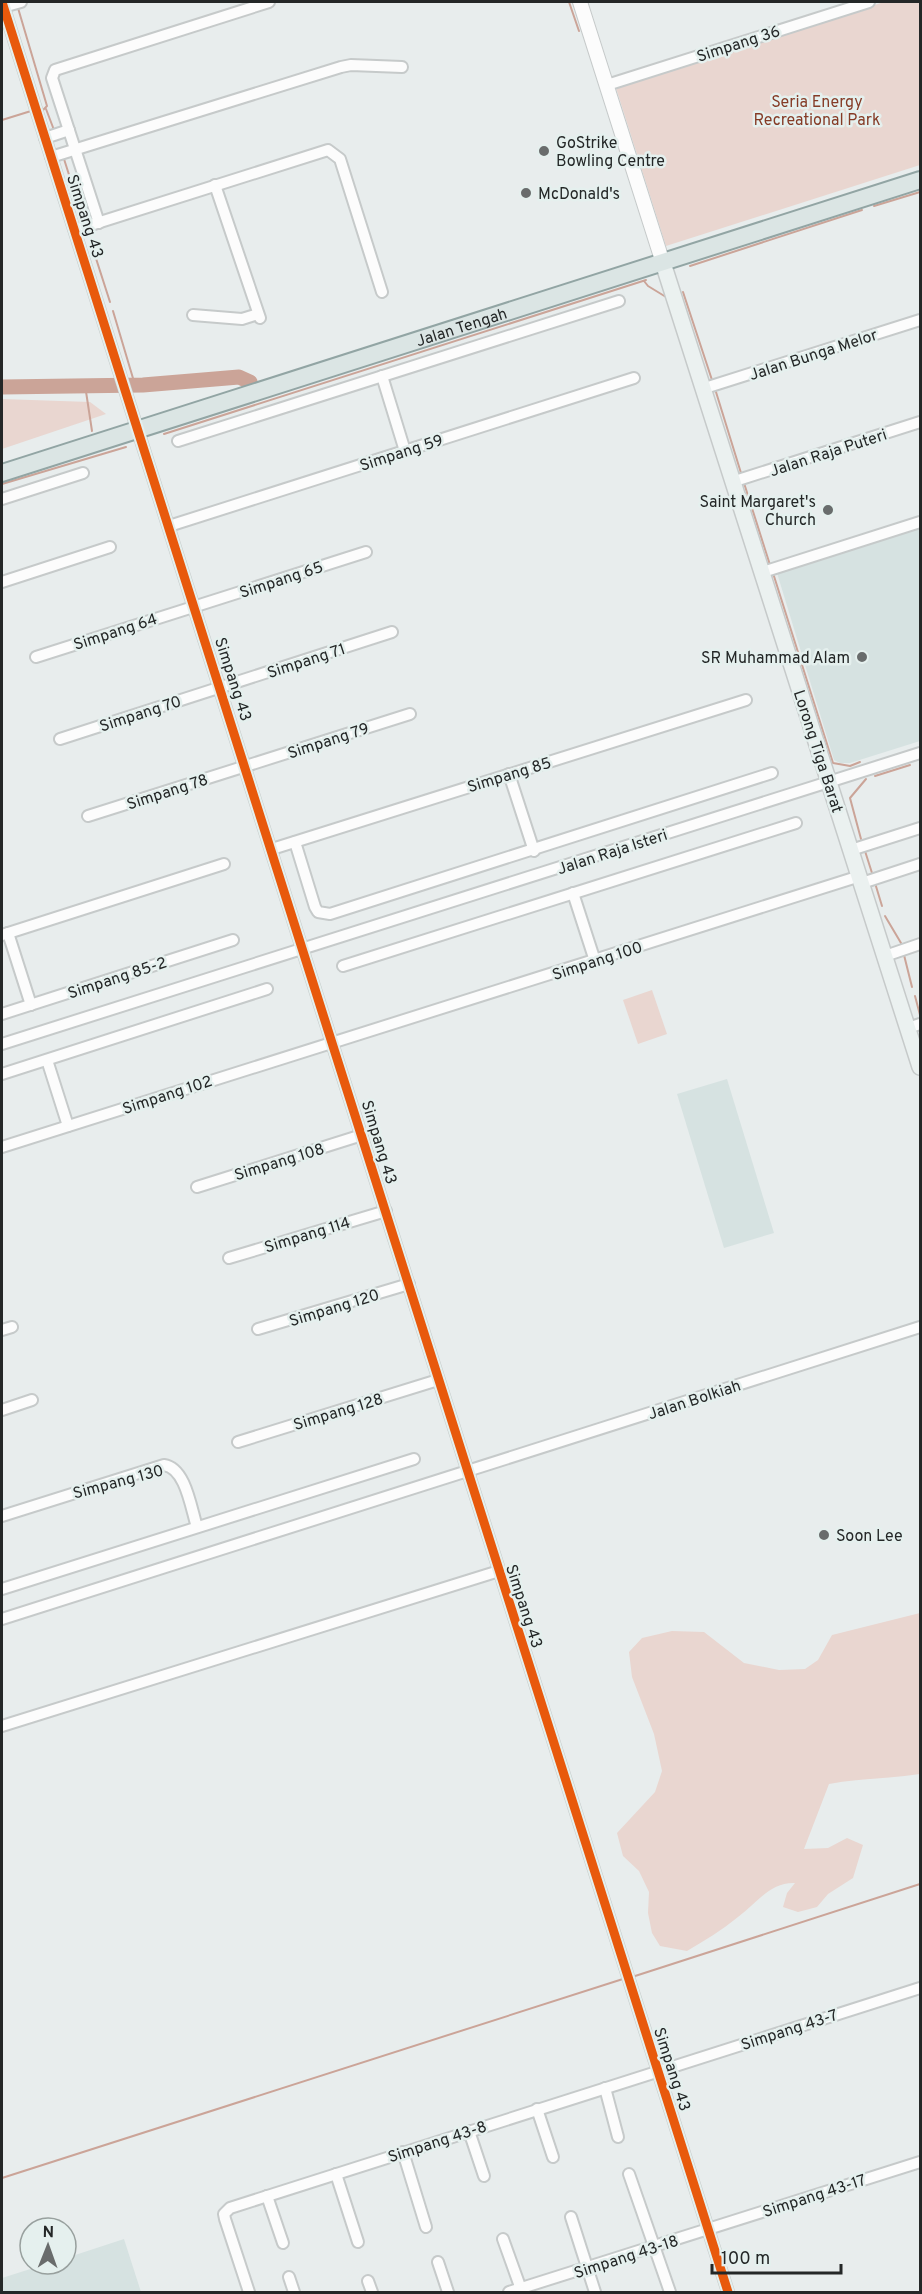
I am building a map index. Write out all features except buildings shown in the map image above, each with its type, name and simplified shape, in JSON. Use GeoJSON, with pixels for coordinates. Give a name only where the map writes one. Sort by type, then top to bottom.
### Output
{"type":"FeatureCollection","features":[{"type":"Feature","properties":{"kind":"main road","name":"Jalan Tengah"},"geometry":{"type":"LineString","coordinates":[[2,472],[921,180]]}},
{"type":"Feature","properties":{"kind":"main road","name":"Lorong Tiga Barat"},"geometry":{"type":"LineString","coordinates":[[663,262],[735,481],[828,783],[885,956],[914,1026],[921,1067]]}},
{"type":"Feature","properties":{"kind":"street"},"geometry":{"type":"LineString","coordinates":[[3,4],[21,2]]}},
{"type":"Feature","properties":{"kind":"street"},"geometry":{"type":"LineString","coordinates":[[99,223],[52,78],[55,70],[239,6],[269,2]]}},
{"type":"Feature","properties":{"kind":"street"},"geometry":{"type":"LineString","coordinates":[[580,2],[663,262]]}},
{"type":"Feature","properties":{"kind":"street","name":"Simpang 36"},"geometry":{"type":"LineString","coordinates":[[607,85],[869,2]]}},
{"type":"Feature","properties":{"kind":"street","name":"Simpang 43"},"geometry":{"type":"LineString","coordinates":[[3,4],[728,2292]]}},
{"type":"Feature","properties":{"kind":"street"},"geometry":{"type":"LineString","coordinates":[[51,157],[341,67],[351,65],[402,68]]}},
{"type":"Feature","properties":{"kind":"street"},"geometry":{"type":"LineString","coordinates":[[45,138],[69,130]]}},
{"type":"Feature","properties":{"kind":"street"},"geometry":{"type":"LineString","coordinates":[[75,230],[322,150],[333,152],[340,159],[382,292]]}},
{"type":"Feature","properties":{"kind":"street"},"geometry":{"type":"LineString","coordinates":[[193,315],[242,319],[259,316],[214,185]]}},
{"type":"Feature","properties":{"kind":"street"},"geometry":{"type":"LineString","coordinates":[[177,441],[619,301]]}},
{"type":"Feature","properties":{"kind":"street","name":"Jalan Bunga Melor"},"geometry":{"type":"LineString","coordinates":[[705,388],[921,320]]}},
{"type":"Feature","properties":{"kind":"street"},"geometry":{"type":"LineString","coordinates":[[382,376],[405,451]]}},
{"type":"Feature","properties":{"kind":"street","name":"Simpang 59"},"geometry":{"type":"LineString","coordinates":[[169,526],[634,378]]}},
{"type":"Feature","properties":{"kind":"street","name":"Jalan Raja Puteri"},"geometry":{"type":"LineString","coordinates":[[735,481],[921,422]]}},
{"type":"Feature","properties":{"kind":"street"},"geometry":{"type":"LineString","coordinates":[[2,499],[83,473]]}},
{"type":"Feature","properties":{"kind":"street"},"geometry":{"type":"LineString","coordinates":[[763,572],[921,522]]}},
{"type":"Feature","properties":{"kind":"street"},"geometry":{"type":"LineString","coordinates":[[2,582],[110,548]]}},
{"type":"Feature","properties":{"kind":"street","name":"Simpang 65"},"geometry":{"type":"LineString","coordinates":[[195,606],[366,552]]}},
{"type":"Feature","properties":{"kind":"street","name":"Simpang 64"},"geometry":{"type":"LineString","coordinates":[[36,657],[195,606]]}},
{"type":"Feature","properties":{"kind":"street","name":"Simpang 71"},"geometry":{"type":"LineString","coordinates":[[221,687],[392,632]]}},
{"type":"Feature","properties":{"kind":"street","name":"Simpang 70"},"geometry":{"type":"LineString","coordinates":[[60,739],[221,687]]}},
{"type":"Feature","properties":{"kind":"street","name":"Simpang 85"},"geometry":{"type":"LineString","coordinates":[[272,849],[746,700]]}},
{"type":"Feature","properties":{"kind":"street","name":"Simpang 79"},"geometry":{"type":"LineString","coordinates":[[246,766],[410,714]]}},
{"type":"Feature","properties":{"kind":"street","name":"Jalan Raja Isteri"},"geometry":{"type":"LineString","coordinates":[[2,1044],[921,753]]}},
{"type":"Feature","properties":{"kind":"street","name":"Simpang 78"},"geometry":{"type":"LineString","coordinates":[[88,816],[246,766]]}},
{"type":"Feature","properties":{"kind":"street"},"geometry":{"type":"LineString","coordinates":[[295,842],[315,907],[324,914],[342,911],[534,851],[772,773]]}},
{"type":"Feature","properties":{"kind":"street"},"geometry":{"type":"LineString","coordinates":[[509,774],[534,851]]}},
{"type":"Feature","properties":{"kind":"street"},"geometry":{"type":"LineString","coordinates":[[343,966],[796,822]]}},
{"type":"Feature","properties":{"kind":"street"},"geometry":{"type":"LineString","coordinates":[[851,850],[921,828]]}},
{"type":"Feature","properties":{"kind":"street"},"geometry":{"type":"LineString","coordinates":[[31,1005],[5,934],[224,864]]}},
{"type":"Feature","properties":{"kind":"street","name":"Simpang 100"},"geometry":{"type":"LineString","coordinates":[[333,1043],[861,880],[921,864]]}},
{"type":"Feature","properties":{"kind":"street"},"geometry":{"type":"LineString","coordinates":[[573,893],[595,961]]}},
{"type":"Feature","properties":{"kind":"street","name":"Simpang 85-2"},"geometry":{"type":"LineString","coordinates":[[2,1014],[233,940]]}},
{"type":"Feature","properties":{"kind":"street"},"geometry":{"type":"LineString","coordinates":[[885,956],[921,944]]}},
{"type":"Feature","properties":{"kind":"street"},"geometry":{"type":"LineString","coordinates":[[2,1074],[267,989]]}},
{"type":"Feature","properties":{"kind":"street","name":"Simpang 102"},"geometry":{"type":"LineString","coordinates":[[2,1147],[333,1043]]}},
{"type":"Feature","properties":{"kind":"street"},"geometry":{"type":"LineString","coordinates":[[47,1060],[68,1126]]}},
{"type":"Feature","properties":{"kind":"street","name":"Simpang 108"},"geometry":{"type":"LineString","coordinates":[[197,1187],[362,1135]]}},
{"type":"Feature","properties":{"kind":"street","name":"Simpang 114"},"geometry":{"type":"LineString","coordinates":[[229,1258],[386,1210]]}},
{"type":"Feature","properties":{"kind":"street","name":"Simpang 120"},"geometry":{"type":"LineString","coordinates":[[258,1329],[409,1284]]}},
{"type":"Feature","properties":{"kind":"street","name":"Jalan Bolkiah"},"geometry":{"type":"LineString","coordinates":[[2,1619],[921,1327]]}},
{"type":"Feature","properties":{"kind":"street","name":"Simpang 128"},"geometry":{"type":"LineString","coordinates":[[238,1442],[438,1380]]}},
{"type":"Feature","properties":{"kind":"street"},"geometry":{"type":"LineString","coordinates":[[2,1410],[32,1400]]}},
{"type":"Feature","properties":{"kind":"street"},"geometry":{"type":"LineString","coordinates":[[2,1589],[414,1459]]}},
{"type":"Feature","properties":{"kind":"street","name":"Simpang 130"},"geometry":{"type":"LineString","coordinates":[[2,1516],[164,1465],[173,1467],[179,1475],[196,1527]]}},
{"type":"Feature","properties":{"kind":"street"},"geometry":{"type":"LineString","coordinates":[[2,1726],[499,1571]]}},
{"type":"Feature","properties":{"kind":"street","name":"Simpang 43-7"},"geometry":{"type":"LineString","coordinates":[[657,2070],[921,1988]]}},
{"type":"Feature","properties":{"kind":"street","name":"Simpang 43-8"},"geometry":{"type":"LineString","coordinates":[[249,2292],[225,2219],[224,2214],[230,2208],[657,2070]]}},
{"type":"Feature","properties":{"kind":"street"},"geometry":{"type":"LineString","coordinates":[[605,2088],[618,2137]]}},
{"type":"Feature","properties":{"kind":"street"},"geometry":{"type":"LineString","coordinates":[[537,2109],[553,2157]]}},
{"type":"Feature","properties":{"kind":"street"},"geometry":{"type":"LineString","coordinates":[[469,2131],[484,2176]]}},
{"type":"Feature","properties":{"kind":"street"},"geometry":{"type":"LineString","coordinates":[[403,2152],[426,2227]]}},
{"type":"Feature","properties":{"kind":"street","name":"Simpang 43-17"},"geometry":{"type":"LineString","coordinates":[[709,2230],[921,2162]]}},
{"type":"Feature","properties":{"kind":"street"},"geometry":{"type":"LineString","coordinates":[[336,2174],[358,2242]]}},
{"type":"Feature","properties":{"kind":"street"},"geometry":{"type":"LineString","coordinates":[[629,2174],[670,2292]]}},
{"type":"Feature","properties":{"kind":"street"},"geometry":{"type":"LineString","coordinates":[[267,2196],[283,2243]]}},
{"type":"Feature","properties":{"kind":"street"},"geometry":{"type":"LineString","coordinates":[[571,2217],[595,2292]]}},
{"type":"Feature","properties":{"kind":"street","name":"Simpang 43-18"},"geometry":{"type":"LineString","coordinates":[[509,2292],[521,2291],[709,2230]]}},
{"type":"Feature","properties":{"kind":"street"},"geometry":{"type":"LineString","coordinates":[[502,2239],[521,2291]]}},
{"type":"Feature","properties":{"kind":"street"},"geometry":{"type":"LineString","coordinates":[[438,2262],[448,2292]]}},
{"type":"Feature","properties":{"kind":"street"},"geometry":{"type":"LineString","coordinates":[[289,2277],[294,2292]]}},
{"type":"Feature","properties":{"kind":"street"},"geometry":{"type":"LineString","coordinates":[[368,2281],[372,2292]]}},
{"type":"Feature","properties":{"kind":"shaded area","name":"SR Muhammad Alam"},"geometry":{"type":"Polygon","coordinates":[[[920,528],[920,741],[850,763],[840,763],[834,760],[777,573],[920,528]]]}},
{"type":"Feature","properties":{"kind":"shaded area"},"geometry":{"type":"Polygon","coordinates":[[[727,1079],[774,1233],[724,1248],[677,1094],[727,1079]]]}},
{"type":"Feature","properties":{"kind":"shaded area"},"geometry":{"type":"Polygon","coordinates":[[[124,2239],[141,2292],[2,2292],[2,2278],[18,2273],[18,2276],[78,2276],[78,2254],[124,2239]]]}},
{"type":"Feature","properties":{"kind":"green space","name":"Seria Energy Recreational Park"},"geometry":{"type":"Polygon","coordinates":[[[884,2],[920,2],[920,165],[666,246],[616,88],[884,2]]]}},
{"type":"Feature","properties":{"kind":"green space"},"geometry":{"type":"Polygon","coordinates":[[[2,399],[90,402],[106,414],[2,449],[2,399]]]}},
{"type":"Feature","properties":{"kind":"green space"},"geometry":{"type":"Polygon","coordinates":[[[652,990],[667,1034],[638,1044],[623,1000],[652,990]]]}},
{"type":"Feature","properties":{"kind":"green space"},"geometry":{"type":"Polygon","coordinates":[[[920,1613],[920,1774],[829,1784],[804,1849],[828,1848],[847,1838],[863,1845],[853,1878],[828,1894],[817,1907],[798,1912],[783,1907],[787,1893],[795,1883],[778,1886],[764,1894],[726,1926],[687,1951],[660,1946],[652,1933],[648,1913],[649,1892],[639,1871],[623,1856],[617,1833],[655,1792],[662,1771],[654,1734],[632,1677],[629,1652],[642,1638],[672,1631],[704,1632],[744,1663],[779,1670],[805,1669],[818,1660],[832,1635],[920,1613]]]}},
{"type":"Feature","properties":{"kind":"waterway"},"geometry":{"type":"LineString","coordinates":[[569,2],[579,31]]}},
{"type":"Feature","properties":{"kind":"waterway"},"geometry":{"type":"LineString","coordinates":[[18,8],[47,106],[43,110]]}},
{"type":"Feature","properties":{"kind":"waterway"},"geometry":{"type":"LineString","coordinates":[[46,109],[54,130]]}},
{"type":"Feature","properties":{"kind":"waterway"},"geometry":{"type":"LineString","coordinates":[[2,120],[31,111]]}},
{"type":"Feature","properties":{"kind":"waterway"},"geometry":{"type":"LineString","coordinates":[[64,159],[84,222]]}},
{"type":"Feature","properties":{"kind":"waterway"},"geometry":{"type":"LineString","coordinates":[[874,206],[920,192]]}},
{"type":"Feature","properties":{"kind":"waterway"},"geometry":{"type":"LineString","coordinates":[[690,266],[862,210]]}},
{"type":"Feature","properties":{"kind":"waterway"},"geometry":{"type":"LineString","coordinates":[[92,246],[110,302]]}},
{"type":"Feature","properties":{"kind":"waterway"},"geometry":{"type":"LineString","coordinates":[[164,434],[646,280]]}},
{"type":"Feature","properties":{"kind":"waterway"},"geometry":{"type":"LineString","coordinates":[[644,281],[666,297]]}},
{"type":"Feature","properties":{"kind":"waterway"},"geometry":{"type":"LineString","coordinates":[[683,292],[712,380]]}},
{"type":"Feature","properties":{"kind":"waterway"},"geometry":{"type":"LineString","coordinates":[[113,311],[135,385]]}},
{"type":"Feature","properties":{"kind":"waterway"},"geometry":{"type":"LineString","coordinates":[[2,387],[143,385],[239,377],[250,382]]}},
{"type":"Feature","properties":{"kind":"waterway"},"geometry":{"type":"LineString","coordinates":[[85,385],[92,431]]}},
{"type":"Feature","properties":{"kind":"waterway"},"geometry":{"type":"LineString","coordinates":[[716,392],[741,473]]}},
{"type":"Feature","properties":{"kind":"waterway"},"geometry":{"type":"LineString","coordinates":[[2,484],[126,447]]}},
{"type":"Feature","properties":{"kind":"waterway"},"geometry":{"type":"LineString","coordinates":[[744,483],[770,565]]}},
{"type":"Feature","properties":{"kind":"waterway"},"geometry":{"type":"LineString","coordinates":[[773,573],[833,763],[850,766],[860,762]]}},
{"type":"Feature","properties":{"kind":"waterway"},"geometry":{"type":"LineString","coordinates":[[875,776],[910,765]]}},
{"type":"Feature","properties":{"kind":"waterway"},"geometry":{"type":"LineString","coordinates":[[861,839],[850,798],[866,779]]}},
{"type":"Feature","properties":{"kind":"waterway"},"geometry":{"type":"LineString","coordinates":[[865,851],[872,873]]}},
{"type":"Feature","properties":{"kind":"waterway"},"geometry":{"type":"LineString","coordinates":[[875,883],[882,906]]}},
{"type":"Feature","properties":{"kind":"waterway"},"geometry":{"type":"LineString","coordinates":[[885,916],[901,943]]}},
{"type":"Feature","properties":{"kind":"waterway"},"geometry":{"type":"LineString","coordinates":[[904,955],[912,987]]}},
{"type":"Feature","properties":{"kind":"waterway"},"geometry":{"type":"LineString","coordinates":[[915,996],[920,1015]]}},
{"type":"Feature","properties":{"kind":"waterway"},"geometry":{"type":"LineString","coordinates":[[632,1977],[920,1884]]}},
{"type":"Feature","properties":{"kind":"waterway"},"geometry":{"type":"LineString","coordinates":[[2,2178],[626,1978]]}},
{"type":"Feature","properties":{"kind":"cycle path"},"geometry":{"type":"LineString","coordinates":[[2,2],[728,2292]]}},
{"type":"Feature","properties":{"kind":"place","name":"GoStrike Bowling Centre"},"geometry":{"type":"Point","coordinates":[544,151]}},
{"type":"Feature","properties":{"kind":"place","name":"McDonald's"},"geometry":{"type":"Point","coordinates":[526,193]}},
{"type":"Feature","properties":{"kind":"place","name":"Saint Margaret's Church"},"geometry":{"type":"Point","coordinates":[828,510]}},
{"type":"Feature","properties":{"kind":"place","name":"SR Muhammad Alam"},"geometry":{"type":"Point","coordinates":[862,657]}},
{"type":"Feature","properties":{"kind":"place","name":"Soon Lee"},"geometry":{"type":"Point","coordinates":[824,1535]}}]}
